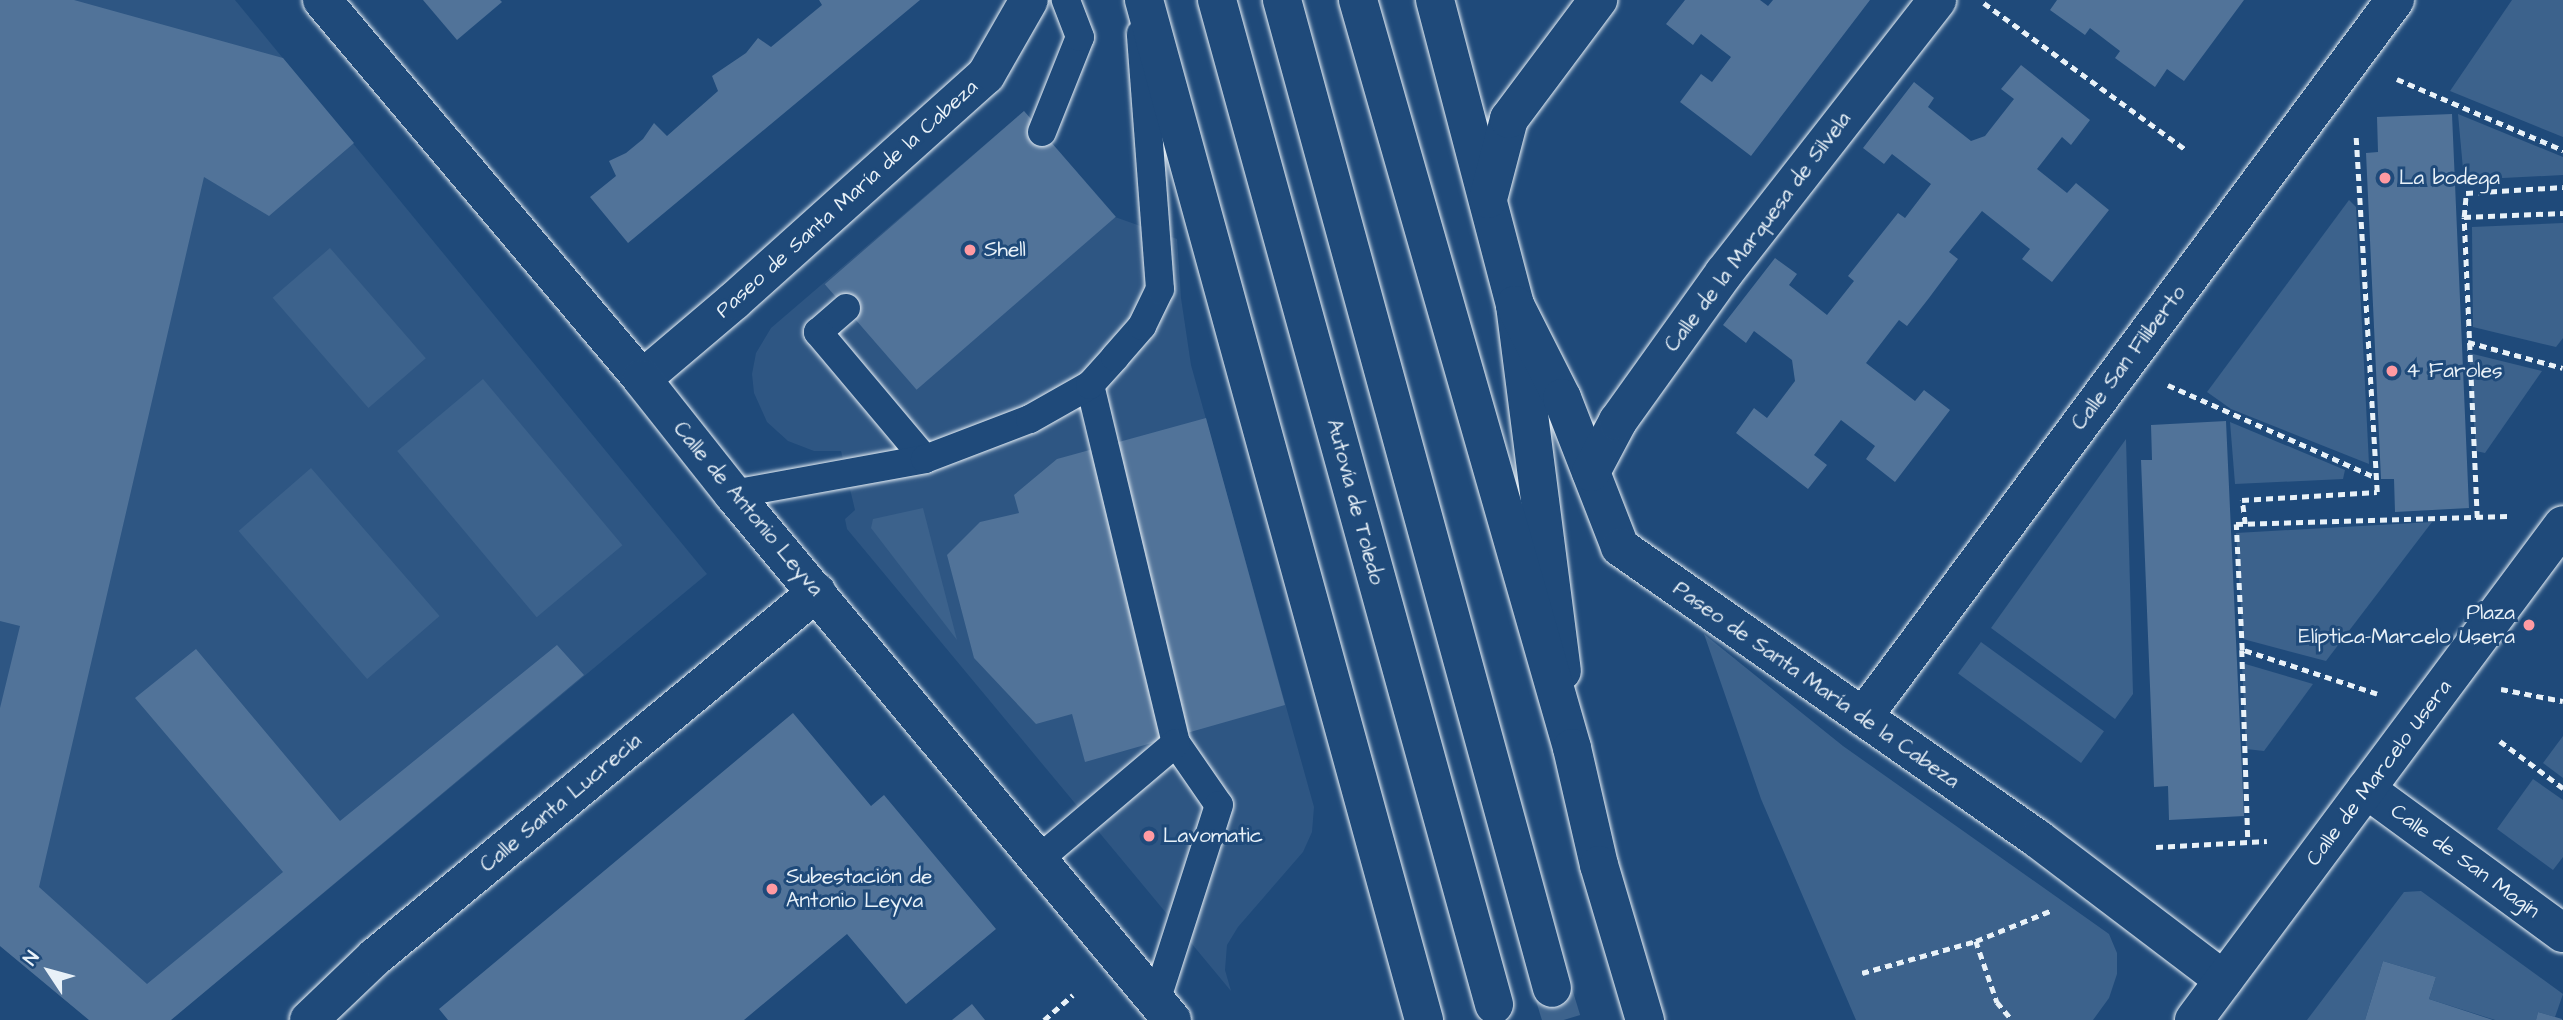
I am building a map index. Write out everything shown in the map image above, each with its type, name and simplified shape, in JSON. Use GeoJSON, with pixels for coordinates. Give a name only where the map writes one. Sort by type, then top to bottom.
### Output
{"type":"FeatureCollection","features":[{"type":"Feature","properties":{"kind":"main road","name":"Calle de Antonio Leyva"},"geometry":{"type":"LineString","coordinates":[[322,0],[642,379],[733,494],[1164,1011]]}},
{"type":"Feature","properties":{"kind":"main road","name":"Paseo de Santa María de la Cabeza"},"geometry":{"type":"LineString","coordinates":[[642,379],[734,302],[986,75],[1029,0]]}},
{"type":"Feature","properties":{"kind":"main road"},"geometry":{"type":"LineString","coordinates":[[1144,0],[1424,1020]]}},
{"type":"Feature","properties":{"kind":"main road","name":"Autovía de Toledo"},"geometry":{"type":"LineString","coordinates":[[1217,0],[1494,1004]]}},
{"type":"Feature","properties":{"kind":"main road"},"geometry":{"type":"LineString","coordinates":[[1282,0],[1552,988]]}},
{"type":"Feature","properties":{"kind":"main road"},"geometry":{"type":"LineString","coordinates":[[1358,0],[1572,748],[1599,865],[1645,1020]]}},
{"type":"Feature","properties":{"kind":"main road","name":"Paseo de Santa María de la Cabeza"},"geometry":{"type":"LineString","coordinates":[[1435,0],[1515,305],[1572,748]]}},
{"type":"Feature","properties":{"kind":"main road"},"geometry":{"type":"LineString","coordinates":[[1487,201],[1509,119],[1598,0]]}},
{"type":"Feature","properties":{"kind":"main road","name":"Calle de la Marquesa de Silvela"},"geometry":{"type":"LineString","coordinates":[[1591,472],[1618,421],[1724,273],[1937,0]]}},
{"type":"Feature","properties":{"kind":"main road","name":"Calle San Filiberto"},"geometry":{"type":"LineString","coordinates":[[1863,717],[2395,0]]}},
{"type":"Feature","properties":{"kind":"main road","name":"Paseo de Santa María de la Cabeza"},"geometry":{"type":"LineString","coordinates":[[1515,305],[1562,398],[1620,547],[2086,874],[2224,980]]}},
{"type":"Feature","properties":{"kind":"main road","name":"Calle de Marcelo Usera"},"geometry":{"type":"LineString","coordinates":[[2194,1020],[2563,525]]}},
{"type":"Feature","properties":{"kind":"main road","name":"Calle Santa Lucrecia"},"geometry":{"type":"LineString","coordinates":[[309,1020],[375,957],[817,592]]}},
{"type":"Feature","properties":{"kind":"main road","name":"Calle de San Magín"},"geometry":{"type":"LineString","coordinates":[[2366,789],[2563,933]]}},
{"type":"Feature","properties":{"kind":"lane"},"geometry":{"type":"LineString","coordinates":[[1042,132],[1080,37],[1066,0]]}},
{"type":"Feature","properties":{"kind":"lane"},"geometry":{"type":"LineString","coordinates":[[733,494],[925,459],[1030,419],[1090,385],[1142,326],[1160,289],[1139,0]]}},
{"type":"Feature","properties":{"kind":"lane"},"geometry":{"type":"LineString","coordinates":[[846,308],[818,332],[925,459]]}},
{"type":"Feature","properties":{"kind":"lane"},"geometry":{"type":"LineString","coordinates":[[1090,385],[1176,743],[1219,805],[1164,1011]]}},
{"type":"Feature","properties":{"kind":"lane"},"geometry":{"type":"LineString","coordinates":[[1038,860],[1176,743]]}},
{"type":"Feature","properties":{"kind":"path"},"geometry":{"type":"LineString","coordinates":[[1981,0],[2185,149]]}},
{"type":"Feature","properties":{"kind":"path"},"geometry":{"type":"LineString","coordinates":[[2386,74],[2563,150]]}},
{"type":"Feature","properties":{"kind":"path"},"geometry":{"type":"LineString","coordinates":[[2245,524],[2242,500],[2377,492],[2356,130]]}},
{"type":"Feature","properties":{"kind":"path"},"geometry":{"type":"LineString","coordinates":[[2477,518],[2468,342],[2464,217],[2466,193],[2563,187]]}},
{"type":"Feature","properties":{"kind":"path"},"geometry":{"type":"LineString","coordinates":[[2464,217],[2563,213]]}},
{"type":"Feature","properties":{"kind":"path"},"geometry":{"type":"LineString","coordinates":[[2468,342],[2563,368]]}},
{"type":"Feature","properties":{"kind":"path"},"geometry":{"type":"LineString","coordinates":[[2156,380],[2375,477]]}},
{"type":"Feature","properties":{"kind":"path"},"geometry":{"type":"LineString","coordinates":[[2248,841],[2236,524],[2510,516]]}},
{"type":"Feature","properties":{"kind":"path"},"geometry":{"type":"LineString","coordinates":[[2242,650],[2381,695]]}},
{"type":"Feature","properties":{"kind":"path"},"geometry":{"type":"LineString","coordinates":[[2500,740],[2563,788]]}},
{"type":"Feature","properties":{"kind":"path"},"geometry":{"type":"LineString","coordinates":[[2156,846],[2272,840]]}},
{"type":"Feature","properties":{"kind":"path"},"geometry":{"type":"LineString","coordinates":[[1862,973],[1976,941],[2054,909]]}},
{"type":"Feature","properties":{"kind":"path"},"geometry":{"type":"LineString","coordinates":[[1976,941],[1997,1002],[2012,1020]]}},
{"type":"Feature","properties":{"kind":"path"},"geometry":{"type":"LineString","coordinates":[[1044,1020],[1073,996]]}},
{"type":"Feature","properties":{"kind":"shaded area"},"geometry":{"type":"Polygon","coordinates":[[[0,0],[235,0],[707,574],[171,1020],[89,1020],[0,946],[0,0]]]}},
{"type":"Feature","properties":{"kind":"shaded area"},"geometry":{"type":"Polygon","coordinates":[[[2512,0],[2563,0],[2563,137],[2450,91],[2512,0]]]}},
{"type":"Feature","properties":{"kind":"shaded area"},"geometry":{"type":"Polygon","coordinates":[[[1024,111],[1115,217],[1177,239],[1181,298],[1191,365],[1314,807],[1312,832],[1303,852],[1238,927],[1227,945],[1225,970],[1231,991],[847,529],[845,519],[855,510],[841,451],[814,451],[788,441],[767,422],[754,393],[752,374],[756,353],[771,328],[1024,111]]]}},
{"type":"Feature","properties":{"kind":"shaded area"},"geometry":{"type":"Polygon","coordinates":[[[2458,114],[2563,157],[2563,175],[2464,180],[2458,114]]]}},
{"type":"Feature","properties":{"kind":"shaded area"},"geometry":{"type":"Polygon","coordinates":[[[2349,200],[2356,207],[2369,464],[2231,409],[2207,392],[2349,200]]]}},
{"type":"Feature","properties":{"kind":"shaded area"},"geometry":{"type":"Polygon","coordinates":[[[2563,223],[2563,338],[2556,347],[2473,327],[2472,227],[2563,223]]]}},
{"type":"Feature","properties":{"kind":"shaded area"},"geometry":{"type":"Polygon","coordinates":[[[330,248],[426,358],[368,408],[273,298],[330,248]]]}},
{"type":"Feature","properties":{"kind":"shaded area"},"geometry":{"type":"Polygon","coordinates":[[[2469,353],[2542,371],[2485,453],[2476,451],[2469,353]]]}},
{"type":"Feature","properties":{"kind":"shaded area"},"geometry":{"type":"Polygon","coordinates":[[[483,379],[622,545],[537,617],[397,451],[483,379]]]}},
{"type":"Feature","properties":{"kind":"shaded area"},"geometry":{"type":"Polygon","coordinates":[[[2230,422],[2345,470],[2343,479],[2235,484],[2230,422]]]}},
{"type":"Feature","properties":{"kind":"shaded area"},"geometry":{"type":"Polygon","coordinates":[[[2126,439],[2133,694],[2115,719],[1991,628],[2126,439]]]}},
{"type":"Feature","properties":{"kind":"shaded area"},"geometry":{"type":"Polygon","coordinates":[[[311,468],[440,616],[367,679],[239,531],[311,468]]]}},
{"type":"Feature","properties":{"kind":"shaded area"},"geometry":{"type":"Polygon","coordinates":[[[923,508],[957,640],[871,528],[873,519],[923,508]]]}},
{"type":"Feature","properties":{"kind":"shaded area"},"geometry":{"type":"Polygon","coordinates":[[[2432,522],[2326,661],[2243,639],[2236,533],[2432,522]]]}},
{"type":"Feature","properties":{"kind":"shaded area"},"geometry":{"type":"Polygon","coordinates":[[[1704,634],[1843,746],[2109,934],[2117,953],[2117,974],[2109,998],[2093,1020],[1856,1020],[1761,799],[1704,634]]]}},
{"type":"Feature","properties":{"kind":"shaded area"},"geometry":{"type":"Polygon","coordinates":[[[1981,642],[2104,731],[2081,763],[1958,674],[1981,642]]]}},
{"type":"Feature","properties":{"kind":"shaded area"},"geometry":{"type":"Polygon","coordinates":[[[2242,663],[2313,684],[2264,751],[2246,749],[2242,663]]]}},
{"type":"Feature","properties":{"kind":"shaded area"},"geometry":{"type":"Polygon","coordinates":[[[2563,736],[2563,778],[2543,763],[2563,736]]]}},
{"type":"Feature","properties":{"kind":"shaded area"},"geometry":{"type":"Polygon","coordinates":[[[2533,779],[2563,800],[2563,857],[2553,870],[2497,829],[2533,779]]]}},
{"type":"Feature","properties":{"kind":"shaded area"},"geometry":{"type":"Polygon","coordinates":[[[2421,891],[2563,994],[2555,1017],[2538,1012],[2536,1020],[2495,1020],[2429,999],[2436,977],[2383,961],[2365,1020],[2307,1020],[2404,892],[2421,891]]]}},
{"type":"Feature","properties":{"kind":"building"},"geometry":{"type":"Polygon","coordinates":[[[0,0],[74,0],[283,58],[354,143],[269,216],[204,177],[39,887],[147,984],[283,872],[135,698],[196,649],[340,821],[557,645],[584,675],[171,1020],[89,1020],[0,946],[0,708],[20,626],[0,621],[0,0]]]}},
{"type":"Feature","properties":{"kind":"building"},"geometry":{"type":"Polygon","coordinates":[[[423,0],[500,0],[502,2],[457,40],[423,0]]]}},
{"type":"Feature","properties":{"kind":"building"},"geometry":{"type":"Polygon","coordinates":[[[819,0],[920,0],[628,243],[590,197],[616,176],[609,161],[626,153],[643,139],[654,123],[667,136],[718,91],[712,76],[746,53],[758,38],[771,47],[822,5],[819,0]]]}},
{"type":"Feature","properties":{"kind":"building"},"geometry":{"type":"Polygon","coordinates":[[[1685,0],[1760,0],[1768,6],[1773,0],[1870,0],[1751,156],[1680,102],[1701,74],[1712,82],[1731,57],[1701,34],[1693,45],[1666,24],[1685,0]]]}},
{"type":"Feature","properties":{"kind":"building"},"geometry":{"type":"Polygon","coordinates":[[[2057,0],[2244,0],[2184,81],[2167,69],[2155,87],[2115,58],[2120,51],[2090,28],[2085,35],[2050,10],[2057,0]]]}},
{"type":"Feature","properties":{"kind":"building"},"geometry":{"type":"Polygon","coordinates":[[[2021,65],[2090,120],[2071,145],[2062,137],[2037,169],[2067,193],[2076,183],[2109,210],[2052,282],[2022,259],[2030,249],[1982,211],[1949,252],[1958,259],[1929,298],[1907,326],[1899,320],[1866,363],[1915,401],[1924,390],[1950,410],[1895,482],[1866,459],[1875,446],[1841,420],[1814,455],[1827,465],[1808,489],[1736,433],[1754,408],[1767,418],[1795,381],[1792,360],[1754,331],[1746,343],[1723,325],[1775,258],[1797,274],[1789,285],[1827,315],[1854,281],[1848,276],[1898,213],[1905,218],[1931,184],[1892,154],[1884,164],[1863,148],[1914,82],[1934,98],[1928,107],[1971,141],[1985,136],[2014,99],[2001,89],[2021,65]]]}},
{"type":"Feature","properties":{"kind":"building","name":"Shell"},"geometry":{"type":"Polygon","coordinates":[[[1024,111],[1116,217],[917,390],[825,284],[1024,111]]]}},
{"type":"Feature","properties":{"kind":"building"},"geometry":{"type":"Polygon","coordinates":[[[2452,114],[2469,508],[2395,512],[2394,479],[2381,479],[2366,153],[2378,152],[2377,117],[2452,114]]]}},
{"type":"Feature","properties":{"kind":"building"},"geometry":{"type":"Polygon","coordinates":[[[1206,418],[1285,705],[1085,762],[1072,714],[1036,724],[974,658],[947,555],[980,522],[1019,513],[1014,495],[1057,459],[1206,418]]]}},
{"type":"Feature","properties":{"kind":"building"},"geometry":{"type":"Polygon","coordinates":[[[2226,421],[2244,816],[2169,820],[2168,786],[2154,787],[2141,460],[2152,460],[2151,425],[2226,421]]]}},
{"type":"Feature","properties":{"kind":"building","name":"Subestación de Antonio Leyva"},"geometry":{"type":"Polygon","coordinates":[[[793,713],[871,806],[884,795],[996,929],[906,1004],[847,934],[744,1020],[448,1020],[439,1009],[793,713]]]}},
{"type":"Feature","properties":{"kind":"building"},"geometry":{"type":"Polygon","coordinates":[[[2383,961],[2436,977],[2429,999],[2493,1020],[2365,1020],[2383,961]]]}},
{"type":"Feature","properties":{"kind":"building"},"geometry":{"type":"Polygon","coordinates":[[[972,1004],[985,1020],[952,1020],[972,1004]]]}},
{"type":"Feature","properties":{"kind":"building"},"geometry":{"type":"Polygon","coordinates":[[[2538,1012],[2562,1019],[2562,1020],[2536,1020],[2538,1012]]]}},
{"type":"Feature","properties":{"kind":"tunnel"},"geometry":{"type":"LineString","coordinates":[[1552,988],[1562,1020]]}},
{"type":"Feature","properties":{"kind":"place","name":"La bodega"},"geometry":{"type":"Point","coordinates":[2385,178]}},
{"type":"Feature","properties":{"kind":"place","name":"Shell"},"geometry":{"type":"Point","coordinates":[970,250]}},
{"type":"Feature","properties":{"kind":"place","name":"4 Faroles"},"geometry":{"type":"Point","coordinates":[2392,371]}},
{"type":"Feature","properties":{"kind":"place","name":"Plaza Elíptica-Marcelo Usera"},"geometry":{"type":"Point","coordinates":[2529,625]}},
{"type":"Feature","properties":{"kind":"place","name":"Lavomatic"},"geometry":{"type":"Point","coordinates":[1149,836]}},
{"type":"Feature","properties":{"kind":"place","name":"Subestación de Antonio Leyva"},"geometry":{"type":"Point","coordinates":[772,889]}}]}
